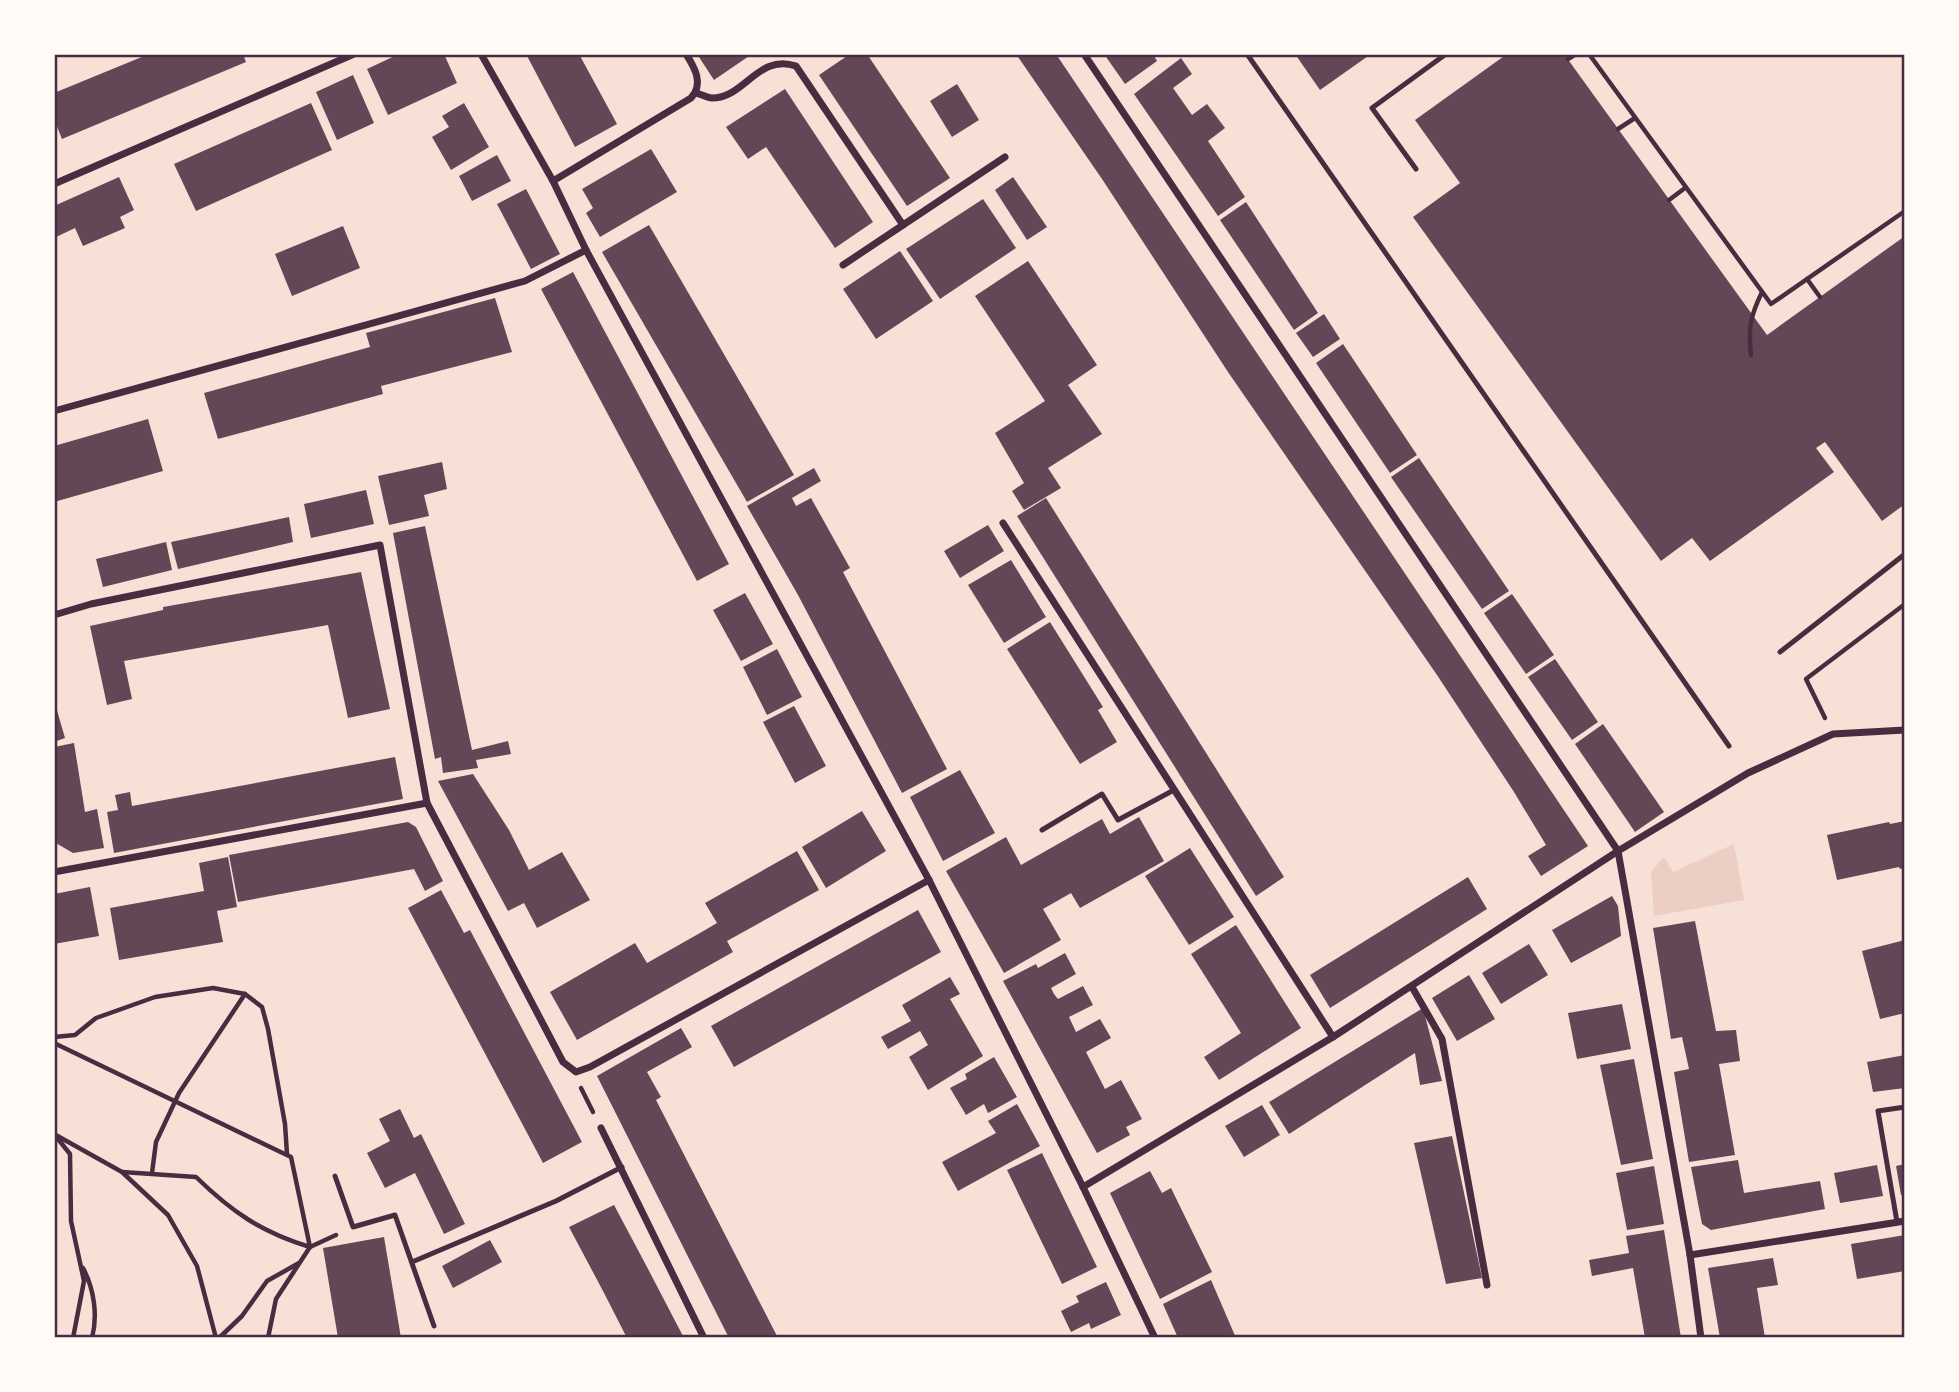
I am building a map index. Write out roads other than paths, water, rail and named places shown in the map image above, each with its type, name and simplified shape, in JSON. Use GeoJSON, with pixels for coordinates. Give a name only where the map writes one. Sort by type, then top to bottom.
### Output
{"type":"FeatureCollection","features":[{"type":"Feature","properties":{"kind":"street"},"geometry":{"type":"LineString","coordinates":[[54,184],[354,54]]}},
{"type":"Feature","properties":{"kind":"street"},"geometry":{"type":"LineString","coordinates":[[481,54],[553,181],[586,250],[929,880],[1083,1187],[1155,1338]]}},
{"type":"Feature","properties":{"kind":"street"},"geometry":{"type":"LineString","coordinates":[[553,181],[696,93],[697,73],[685,54]]}},
{"type":"Feature","properties":{"kind":"street"},"geometry":{"type":"LineString","coordinates":[[1084,54],[1618,851],[1690,1255],[1701,1338]]}},
{"type":"Feature","properties":{"kind":"street"},"geometry":{"type":"LineString","coordinates":[[696,93],[711,98],[726,94],[769,65],[784,62],[796,66],[903,225]]}},
{"type":"Feature","properties":{"kind":"street"},"geometry":{"type":"LineString","coordinates":[[843,265],[1005,157]]}},
{"type":"Feature","properties":{"kind":"street"},"geometry":{"type":"LineString","coordinates":[[54,411],[525,281],[586,250]]}},
{"type":"Feature","properties":{"kind":"street"},"geometry":{"type":"LineString","coordinates":[[1003,523],[1333,1037]]}},
{"type":"Feature","properties":{"kind":"street"},"geometry":{"type":"LineString","coordinates":[[54,615],[91,604],[380,545],[427,803],[563,1062],[576,1072],[590,1067],[929,880]]}},
{"type":"Feature","properties":{"kind":"street"},"geometry":{"type":"LineString","coordinates":[[1083,1187],[1333,1037],[1618,851],[1748,773],[1833,734],[1905,730]]}},
{"type":"Feature","properties":{"kind":"street"},"geometry":{"type":"LineString","coordinates":[[54,872],[427,803]]}},
{"type":"Feature","properties":{"kind":"street"},"geometry":{"type":"LineString","coordinates":[[1412,987],[1443,1039],[1487,1285]]}},
{"type":"Feature","properties":{"kind":"street"},"geometry":{"type":"LineString","coordinates":[[601,1128],[704,1338]]}},
{"type":"Feature","properties":{"kind":"street"},"geometry":{"type":"LineString","coordinates":[[1690,1255],[1901,1221]]}},
{"type":"Feature","properties":{"kind":"lane"},"geometry":{"type":"LineString","coordinates":[[1247,54],[1729,746]]}},
{"type":"Feature","properties":{"kind":"lane"},"geometry":{"type":"LineString","coordinates":[[1416,169],[1372,108],[1446,54]]}},
{"type":"Feature","properties":{"kind":"lane"},"geometry":{"type":"LineString","coordinates":[[1780,652],[1905,554]]}},
{"type":"Feature","properties":{"kind":"lane"},"geometry":{"type":"LineString","coordinates":[[1042,830],[1102,794],[1118,820],[1174,790]]}},
{"type":"Feature","properties":{"kind":"lane"},"geometry":{"type":"LineString","coordinates":[[1901,1221],[1878,1111],[1905,1107]]}},
{"type":"Feature","properties":{"kind":"lane"},"geometry":{"type":"LineString","coordinates":[[412,1262],[556,1201],[622,1167]]}},
{"type":"Feature","properties":{"kind":"lane"},"geometry":{"type":"LineString","coordinates":[[335,1176],[352,1227],[395,1214],[435,1326]]}}]}
